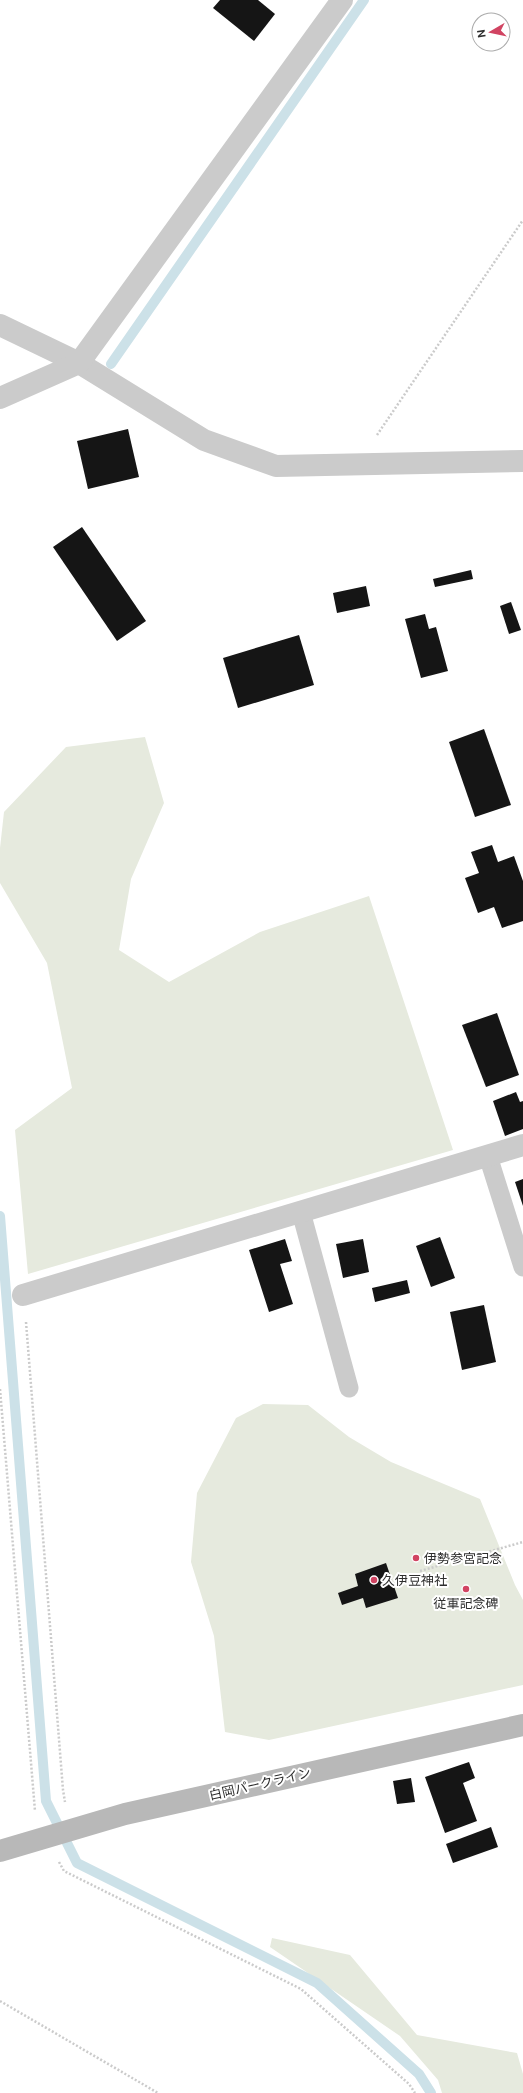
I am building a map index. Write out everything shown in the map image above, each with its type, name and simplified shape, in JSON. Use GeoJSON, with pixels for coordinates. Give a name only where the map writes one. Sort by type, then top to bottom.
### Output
{"type":"FeatureCollection","features":[{"type":"Feature","properties":{"kind":"street"},"geometry":{"type":"LineString","coordinates":[[0,398],[79,363],[342,0]]}},
{"type":"Feature","properties":{"kind":"street"},"geometry":{"type":"LineString","coordinates":[[0,325],[79,363],[204,440],[276,466],[523,461]]}},
{"type":"Feature","properties":{"kind":"street"},"geometry":{"type":"LineString","coordinates":[[23,1295],[523,1145]]}},
{"type":"Feature","properties":{"kind":"street","name":"白岡パークライン"},"geometry":{"type":"LineString","coordinates":[[0,1851],[125,1814],[523,1725]]}},
{"type":"Feature","properties":{"kind":"lane"},"geometry":{"type":"LineString","coordinates":[[488,1156],[523,1267]]}},
{"type":"Feature","properties":{"kind":"lane"},"geometry":{"type":"LineString","coordinates":[[301,1212],[349,1388]]}},
{"type":"Feature","properties":{"kind":"path"},"geometry":{"type":"LineString","coordinates":[[358,464],[523,220]]}},
{"type":"Feature","properties":{"kind":"path"},"geometry":{"type":"LineString","coordinates":[[23,1295],[63,1790],[72,1830]]}},
{"type":"Feature","properties":{"kind":"path"},"geometry":{"type":"LineString","coordinates":[[0,1389],[34,1811],[64,1871],[301,1989],[409,2084],[415,2093]]}},
{"type":"Feature","properties":{"kind":"path"},"geometry":{"type":"LineString","coordinates":[[420,1571],[523,1542]]}},
{"type":"Feature","properties":{"kind":"path"},"geometry":{"type":"LineString","coordinates":[[0,2001],[158,2093]]}},
{"type":"Feature","properties":{"kind":"shaded area"},"geometry":{"type":"Polygon","coordinates":[[[145,737],[164,803],[131,879],[119,950],[169,982],[260,932],[369,896],[453,1150],[28,1274],[15,1130],[72,1088],[47,963],[0,883],[0,848],[4,812],[66,747],[145,737]]]}},
{"type":"Feature","properties":{"kind":"shaded area"},"geometry":{"type":"Polygon","coordinates":[[[263,1404],[308,1405],[349,1437],[391,1462],[480,1499],[515,1585],[523,1600],[523,1685],[269,1740],[225,1732],[214,1636],[191,1562],[197,1493],[236,1418],[263,1404]]]}},
{"type":"Feature","properties":{"kind":"shaded area"},"geometry":{"type":"Polygon","coordinates":[[[272,1938],[350,1955],[417,2035],[517,2053],[523,2074],[523,2093],[442,2093],[438,2080],[400,2036],[270,1947],[272,1938]]]}},
{"type":"Feature","properties":{"kind":"building"},"geometry":{"type":"Polygon","coordinates":[[[220,0],[258,0],[275,14],[254,41],[213,8],[220,0]]]}},
{"type":"Feature","properties":{"kind":"building"},"geometry":{"type":"Polygon","coordinates":[[[128,429],[139,477],[88,489],[77,441],[128,429]]]}},
{"type":"Feature","properties":{"kind":"building"},"geometry":{"type":"Polygon","coordinates":[[[82,527],[146,621],[117,641],[53,547],[82,527]]]}},
{"type":"Feature","properties":{"kind":"building"},"geometry":{"type":"Polygon","coordinates":[[[471,570],[473,579],[435,587],[433,579],[471,570]]]}},
{"type":"Feature","properties":{"kind":"building"},"geometry":{"type":"Polygon","coordinates":[[[366,586],[370,606],[337,613],[333,593],[366,586]]]}},
{"type":"Feature","properties":{"kind":"building"},"geometry":{"type":"Polygon","coordinates":[[[511,602],[521,630],[509,634],[500,606],[511,602]]]}},
{"type":"Feature","properties":{"kind":"building"},"geometry":{"type":"Polygon","coordinates":[[[425,614],[429,629],[436,627],[448,671],[421,678],[405,619],[425,614]]]}},
{"type":"Feature","properties":{"kind":"building"},"geometry":{"type":"Polygon","coordinates":[[[299,635],[314,685],[238,708],[223,658],[299,635]]]}},
{"type":"Feature","properties":{"kind":"building"},"geometry":{"type":"Polygon","coordinates":[[[484,729],[511,805],[475,817],[449,742],[484,729]]]}},
{"type":"Feature","properties":{"kind":"building"},"geometry":{"type":"Polygon","coordinates":[[[492,845],[498,862],[514,856],[523,881],[523,921],[502,928],[494,907],[478,913],[465,878],[479,873],[471,852],[492,845]]]}},
{"type":"Feature","properties":{"kind":"building"},"geometry":{"type":"Polygon","coordinates":[[[497,1013],[519,1075],[486,1087],[462,1025],[497,1013]]]}},
{"type":"Feature","properties":{"kind":"building"},"geometry":{"type":"Polygon","coordinates":[[[516,1092],[520,1102],[523,1101],[523,1129],[505,1136],[493,1101],[516,1092]]]}},
{"type":"Feature","properties":{"kind":"building"},"geometry":{"type":"Polygon","coordinates":[[[523,1179],[523,1206],[515,1182],[523,1179]]]}},
{"type":"Feature","properties":{"kind":"building"},"geometry":{"type":"Polygon","coordinates":[[[440,1237],[455,1278],[431,1287],[416,1246],[440,1237]]]}},
{"type":"Feature","properties":{"kind":"building"},"geometry":{"type":"Polygon","coordinates":[[[285,1239],[292,1261],[280,1264],[293,1304],[269,1312],[249,1250],[285,1239]]]}},
{"type":"Feature","properties":{"kind":"building"},"geometry":{"type":"Polygon","coordinates":[[[363,1239],[369,1272],[343,1278],[336,1244],[363,1239]]]}},
{"type":"Feature","properties":{"kind":"building"},"geometry":{"type":"Polygon","coordinates":[[[407,1280],[410,1293],[375,1302],[372,1288],[407,1280]]]}},
{"type":"Feature","properties":{"kind":"building"},"geometry":{"type":"Polygon","coordinates":[[[484,1305],[496,1362],[462,1370],[450,1312],[484,1305]]]}},
{"type":"Feature","properties":{"kind":"building","name":"久伊豆神社"},"geometry":{"type":"Polygon","coordinates":[[[386,1563],[398,1598],[366,1608],[363,1598],[342,1605],[338,1593],[358,1586],[355,1574],[386,1563]]]}},
{"type":"Feature","properties":{"kind":"building"},"geometry":{"type":"Polygon","coordinates":[[[469,1762],[475,1778],[463,1783],[477,1821],[445,1833],[425,1777],[469,1762]]]}},
{"type":"Feature","properties":{"kind":"building"},"geometry":{"type":"Polygon","coordinates":[[[411,1778],[415,1802],[397,1804],[393,1781],[411,1778]]]}},
{"type":"Feature","properties":{"kind":"building"},"geometry":{"type":"Polygon","coordinates":[[[491,1827],[498,1847],[453,1863],[446,1844],[491,1827]]]}},
{"type":"Feature","properties":{"kind":"waterway"},"geometry":{"type":"LineString","coordinates":[[111,364],[364,0]]}},
{"type":"Feature","properties":{"kind":"waterway"},"geometry":{"type":"LineString","coordinates":[[0,1216],[46,1801],[77,1863],[317,1983],[419,2074],[431,2093]]}},
{"type":"Feature","properties":{"kind":"place","name":"伊勢参宮記念"},"geometry":{"type":"Point","coordinates":[416,1558]}},
{"type":"Feature","properties":{"kind":"place","name":"久伊豆神社"},"geometry":{"type":"Point","coordinates":[374,1580]}},
{"type":"Feature","properties":{"kind":"place","name":"従軍記念碑"},"geometry":{"type":"Point","coordinates":[466,1589]}}]}
